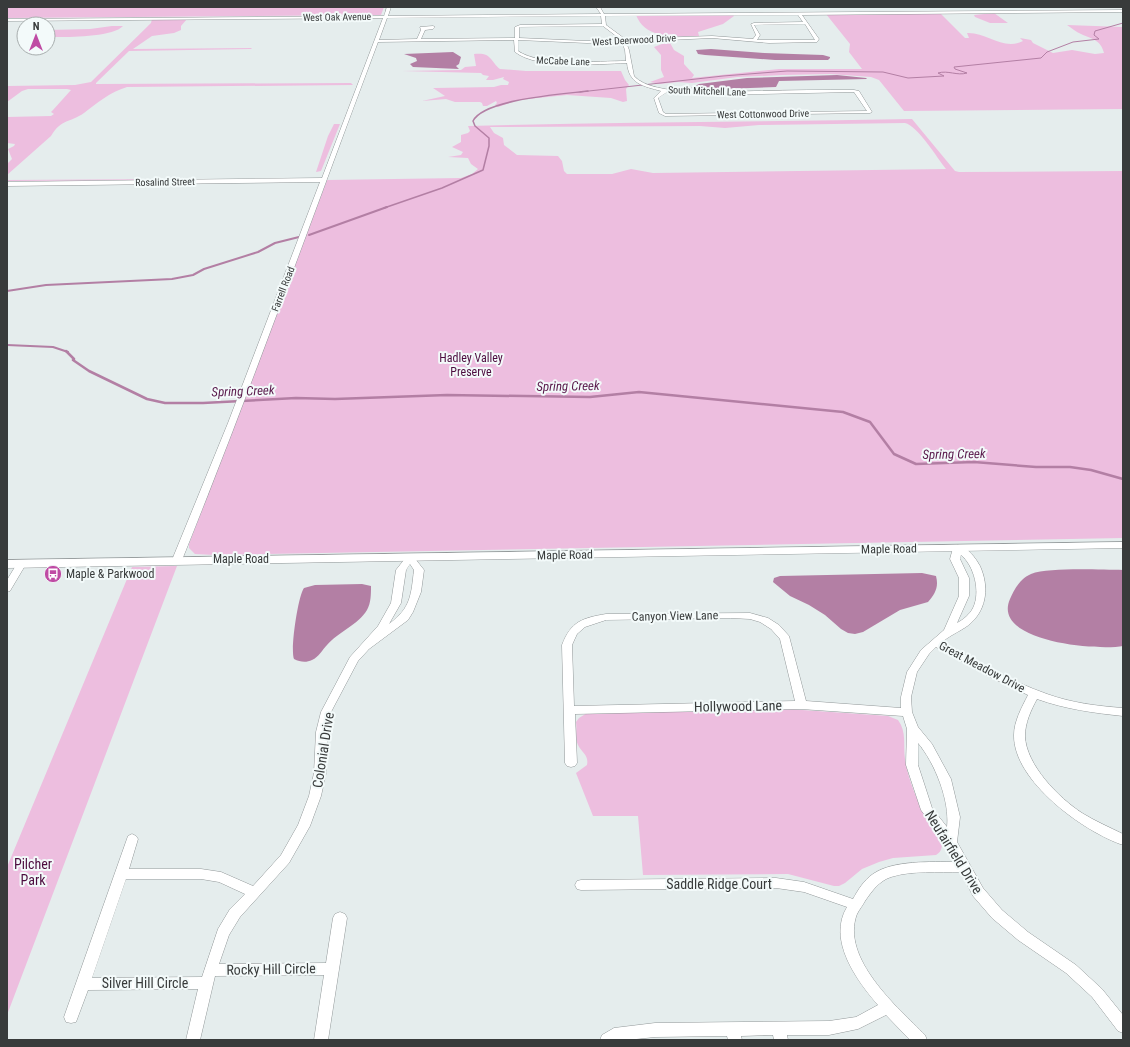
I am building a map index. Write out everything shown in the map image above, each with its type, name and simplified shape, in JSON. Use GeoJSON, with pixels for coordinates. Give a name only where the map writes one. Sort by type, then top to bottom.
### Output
{"type":"FeatureCollection","features":[{"type":"Feature","properties":{"kind":"main road","name":"Maple Road"},"geometry":{"type":"LineString","coordinates":[[7,564],[1123,545]]}},
{"type":"Feature","properties":{"kind":"street","name":"Farrell Road"},"geometry":{"type":"LineString","coordinates":[[177,560],[214,472],[389,7]]}},
{"type":"Feature","properties":{"kind":"street"},"geometry":{"type":"LineString","coordinates":[[598,7],[603,15],[604,25]]}},
{"type":"Feature","properties":{"kind":"street","name":"West Oak Avenue"},"geometry":{"type":"LineString","coordinates":[[7,20],[1123,11]]}},
{"type":"Feature","properties":{"kind":"street"},"geometry":{"type":"LineString","coordinates":[[791,13],[800,15],[805,13]]}},
{"type":"Feature","properties":{"kind":"street","name":"West Deerwood Drive"},"geometry":{"type":"LineString","coordinates":[[376,40],[516,39],[580,42],[712,37],[777,42],[816,41],[817,39],[800,15]]}},
{"type":"Feature","properties":{"kind":"street"},"geometry":{"type":"LineString","coordinates":[[754,41],[758,35],[752,25],[754,24],[805,23]]}},
{"type":"Feature","properties":{"kind":"street"},"geometry":{"type":"LineString","coordinates":[[516,39],[517,27],[520,26],[604,25],[623,41]]}},
{"type":"Feature","properties":{"kind":"street"},"geometry":{"type":"LineString","coordinates":[[419,40],[423,29]]}},
{"type":"Feature","properties":{"kind":"street","name":"McCabe Lane"},"geometry":{"type":"LineString","coordinates":[[516,39],[516,51],[519,55],[531,60],[562,63],[629,62]]}},
{"type":"Feature","properties":{"kind":"street","name":"South Mitchell Lane"},"geometry":{"type":"LineString","coordinates":[[623,41],[631,75],[635,80],[644,85],[667,90],[692,93],[858,92]]}},
{"type":"Feature","properties":{"kind":"street","name":"West Cottonwood Drive"},"geometry":{"type":"LineString","coordinates":[[667,90],[659,94],[656,100],[661,113],[673,115],[870,112],[858,92]]}},
{"type":"Feature","properties":{"kind":"street","name":"Rosalind Street"},"geometry":{"type":"LineString","coordinates":[[7,184],[324,180]]}},
{"type":"Feature","properties":{"kind":"street","name":"Neufairfield Drive"},"geometry":{"type":"LineString","coordinates":[[948,632],[964,596],[964,578],[955,559],[958,548],[971,558],[978,573],[982,594],[978,608],[967,622],[948,632],[935,642],[918,661],[912,672],[906,697],[907,712],[913,729],[912,765],[927,810],[951,842],[978,892],[997,914],[1023,936],[1071,968],[1097,993],[1123,1026]]}},
{"type":"Feature","properties":{"kind":"street"},"geometry":{"type":"LineString","coordinates":[[364,647],[382,628],[396,603],[402,570],[410,558]]}},
{"type":"Feature","properties":{"kind":"street","name":"Colonial Drive"},"geometry":{"type":"LineString","coordinates":[[193,1040],[208,976],[223,933],[235,913],[285,859],[304,826],[316,796],[320,773],[322,732],[326,712],[354,659],[364,647],[404,618],[413,604],[419,570],[410,558]]}},
{"type":"Feature","properties":{"kind":"street"},"geometry":{"type":"LineString","coordinates":[[7,589],[21,564]]}},
{"type":"Feature","properties":{"kind":"street","name":"Canyon View Lane"},"geometry":{"type":"LineString","coordinates":[[571,763],[567,645],[570,634],[577,626],[590,620],[606,617],[731,615],[750,616],[764,620],[775,627],[785,638],[801,705]]}},
{"type":"Feature","properties":{"kind":"street","name":"Great Meadow Drive"},"geometry":{"type":"LineString","coordinates":[[935,642],[998,677],[1034,694],[1080,706],[1123,712]]}},
{"type":"Feature","properties":{"kind":"street"},"geometry":{"type":"LineString","coordinates":[[1034,694],[1023,716],[1020,741],[1030,768],[1050,792],[1073,812],[1123,840]]}},
{"type":"Feature","properties":{"kind":"street","name":"Hollywood Lane"},"geometry":{"type":"LineString","coordinates":[[569,710],[801,705],[907,712]]}},
{"type":"Feature","properties":{"kind":"street"},"geometry":{"type":"LineString","coordinates":[[913,729],[928,747],[945,779],[954,817],[951,842]]}},
{"type":"Feature","properties":{"kind":"street","name":"Silver Hill Circle"},"geometry":{"type":"LineString","coordinates":[[71,1017],[132,840]]}},
{"type":"Feature","properties":{"kind":"street"},"geometry":{"type":"LineString","coordinates":[[920,1040],[888,1007],[859,970],[849,949],[847,926],[853,904],[879,876],[908,868],[964,867]]}},
{"type":"Feature","properties":{"kind":"street"},"geometry":{"type":"LineString","coordinates":[[121,874],[201,874],[221,877],[255,893]]}},
{"type":"Feature","properties":{"kind":"street","name":"Saddle Ridge Court"},"geometry":{"type":"LineString","coordinates":[[581,885],[776,883],[804,887],[853,904]]}},
{"type":"Feature","properties":{"kind":"street","name":"Rocky Hill Circle"},"geometry":{"type":"LineString","coordinates":[[321,1040],[340,918]]}},
{"type":"Feature","properties":{"kind":"street","name":"Rocky Hill Circle"},"geometry":{"type":"LineString","coordinates":[[208,976],[332,968]]}},
{"type":"Feature","properties":{"kind":"street","name":"Silver Hill Circle"},"geometry":{"type":"LineString","coordinates":[[83,984],[208,976]]}},
{"type":"Feature","properties":{"kind":"street"},"geometry":{"type":"LineString","coordinates":[[607,1040],[614,1035],[655,1030],[734,1034],[780,1034],[858,1023],[888,1007]]}},
{"type":"Feature","properties":{"kind":"green space"},"geometry":{"type":"Polygon","coordinates":[[[7,7],[384,7],[381,15],[56,18],[56,16],[16,16],[16,18],[7,18],[7,7]]]}},
{"type":"Feature","properties":{"kind":"green space"},"geometry":{"type":"Polygon","coordinates":[[[994,13],[1008,23],[990,23],[975,17],[974,15],[994,13]]]}},
{"type":"Feature","properties":{"kind":"green space"},"geometry":{"type":"Polygon","coordinates":[[[733,14],[734,16],[723,24],[698,32],[699,36],[659,37],[659,34],[651,32],[642,25],[636,15],[733,14]]]}},
{"type":"Feature","properties":{"kind":"green space"},"geometry":{"type":"Polygon","coordinates":[[[826,14],[941,14],[965,38],[969,38],[967,33],[974,33],[1009,44],[1023,41],[1020,38],[1031,40],[1033,43],[1053,53],[1072,50],[1095,54],[1104,53],[1101,45],[1067,25],[1123,27],[1123,109],[904,111],[879,80],[871,77],[830,74],[737,77],[692,83],[678,82],[660,84],[650,82],[664,77],[661,70],[661,55],[654,47],[662,44],[661,41],[669,41],[674,50],[684,56],[684,64],[694,75],[692,78],[779,69],[862,69],[849,52],[850,44],[826,14]]]}},
{"type":"Feature","properties":{"kind":"green space"},"geometry":{"type":"Polygon","coordinates":[[[152,19],[187,19],[181,26],[181,30],[174,33],[152,36],[133,49],[252,48],[129,51],[96,84],[351,83],[353,85],[127,87],[109,95],[84,113],[63,123],[51,136],[7,175],[7,164],[12,159],[8,149],[15,144],[7,143],[7,117],[51,116],[54,114],[51,112],[71,90],[28,89],[22,91],[7,102],[7,86],[75,85],[91,82],[151,23],[152,19]]]}},
{"type":"Feature","properties":{"kind":"green space"},"geometry":{"type":"Polygon","coordinates":[[[123,26],[109,33],[99,35],[56,37],[56,30],[123,26]]]}},
{"type":"Feature","properties":{"kind":"green space"},"geometry":{"type":"Polygon","coordinates":[[[474,54],[484,54],[488,56],[500,69],[526,71],[621,71],[629,85],[626,89],[627,101],[623,102],[611,98],[567,95],[518,100],[498,107],[495,105],[497,103],[496,101],[487,106],[483,106],[480,102],[455,102],[446,99],[422,101],[445,96],[433,88],[494,87],[508,85],[509,82],[503,79],[504,77],[486,80],[489,76],[481,73],[402,71],[461,70],[465,67],[476,66],[474,54]]]}},
{"type":"Feature","properties":{"kind":"green space","name":"Hadley Valley Preserve"},"geometry":{"type":"Polygon","coordinates":[[[912,119],[955,171],[959,172],[1123,171],[1123,538],[214,555],[195,554],[189,548],[189,544],[327,180],[461,178],[472,174],[478,169],[471,164],[468,158],[448,157],[461,155],[463,152],[452,147],[461,142],[461,135],[470,131],[468,126],[912,119]],[[905,123],[759,125],[725,128],[700,126],[490,127],[494,133],[503,138],[504,145],[517,155],[558,156],[562,161],[564,171],[567,174],[612,174],[631,169],[653,173],[946,169],[921,136],[910,125],[905,123]]]}},
{"type":"Feature","properties":{"kind":"green space"},"geometry":{"type":"Polygon","coordinates":[[[334,124],[340,124],[321,171],[316,172],[328,136],[334,124]]]}},
{"type":"Feature","properties":{"kind":"green space"},"geometry":{"type":"Polygon","coordinates":[[[183,179],[182,180],[7,181],[7,180],[183,179]]]}},
{"type":"Feature","properties":{"kind":"green space","name":"Pilcher Park"},"geometry":{"type":"Polygon","coordinates":[[[177,566],[7,1015],[7,867],[132,567],[177,566]]]}},
{"type":"Feature","properties":{"kind":"green space"},"geometry":{"type":"Polygon","coordinates":[[[788,709],[888,716],[898,720],[904,734],[905,759],[910,781],[919,803],[940,837],[942,844],[941,850],[936,855],[893,858],[879,862],[862,869],[839,886],[788,874],[643,875],[638,816],[593,816],[576,773],[587,765],[586,756],[577,743],[576,722],[587,713],[788,709]]]}},
{"type":"Feature","properties":{"kind":"shaded area"},"geometry":{"type":"Polygon","coordinates":[[[711,49],[823,55],[830,58],[828,60],[775,60],[705,55],[698,54],[696,50],[711,49]]]}},
{"type":"Feature","properties":{"kind":"shaded area"},"geometry":{"type":"Polygon","coordinates":[[[453,52],[461,57],[459,64],[456,66],[459,69],[413,67],[410,64],[417,61],[416,58],[404,54],[453,52]]]}},
{"type":"Feature","properties":{"kind":"shaded area"},"geometry":{"type":"Polygon","coordinates":[[[837,75],[867,79],[779,81],[776,87],[694,90],[691,88],[699,84],[747,78],[837,75]]]}},
{"type":"Feature","properties":{"kind":"shaded area"},"geometry":{"type":"Polygon","coordinates":[[[1050,570],[1123,570],[1123,646],[1092,647],[1071,645],[1050,640],[1031,634],[1016,625],[1008,614],[1010,599],[1018,584],[1031,574],[1050,570]]]}},
{"type":"Feature","properties":{"kind":"shaded area"},"geometry":{"type":"Polygon","coordinates":[[[922,573],[936,576],[936,590],[928,602],[900,610],[863,632],[855,634],[848,633],[841,629],[825,615],[790,596],[773,582],[774,578],[780,576],[922,573]]]}},
{"type":"Feature","properties":{"kind":"shaded area"},"geometry":{"type":"Polygon","coordinates":[[[362,584],[371,586],[369,604],[363,615],[332,640],[314,659],[305,662],[294,659],[293,645],[295,623],[299,601],[304,588],[315,585],[362,584]]]}},
{"type":"Feature","properties":{"kind":"waterway"},"geometry":{"type":"LineString","coordinates":[[580,92],[723,76],[787,71],[883,72],[908,78],[944,76],[938,73],[942,72],[963,74],[967,73],[955,69],[954,67],[1041,58],[1047,52],[1073,42],[1099,39],[1094,35],[1095,31],[1123,23]]}},
{"type":"Feature","properties":{"kind":"waterway"},"geometry":{"type":"LineString","coordinates":[[384,208],[442,188],[483,170],[489,146],[489,138],[475,126],[473,121],[480,114],[492,107],[526,99],[588,91]]}},
{"type":"Feature","properties":{"kind":"waterway"},"geometry":{"type":"LineString","coordinates":[[309,235],[387,207]]}},
{"type":"Feature","properties":{"kind":"waterway"},"geometry":{"type":"LineString","coordinates":[[7,291],[46,285],[172,279],[193,275],[204,269],[258,252],[275,243],[299,237]]}},
{"type":"Feature","properties":{"kind":"waterway","name":"Spring Creek"},"geometry":{"type":"LineString","coordinates":[[7,345],[53,347],[66,352]]}},
{"type":"Feature","properties":{"kind":"waterway","name":"Spring Creek"},"geometry":{"type":"LineString","coordinates":[[66,352],[74,359],[73,360],[89,371],[147,399],[165,403],[203,403],[296,398],[335,399],[447,395],[590,397],[639,392],[843,412],[870,422],[894,454],[916,464],[974,462],[1036,467],[1070,467],[1091,470],[1123,479]]}},
{"type":"Feature","properties":{"kind":"place","name":"Maple & Parkwood"},"geometry":{"type":"Point","coordinates":[53,574]}}]}
